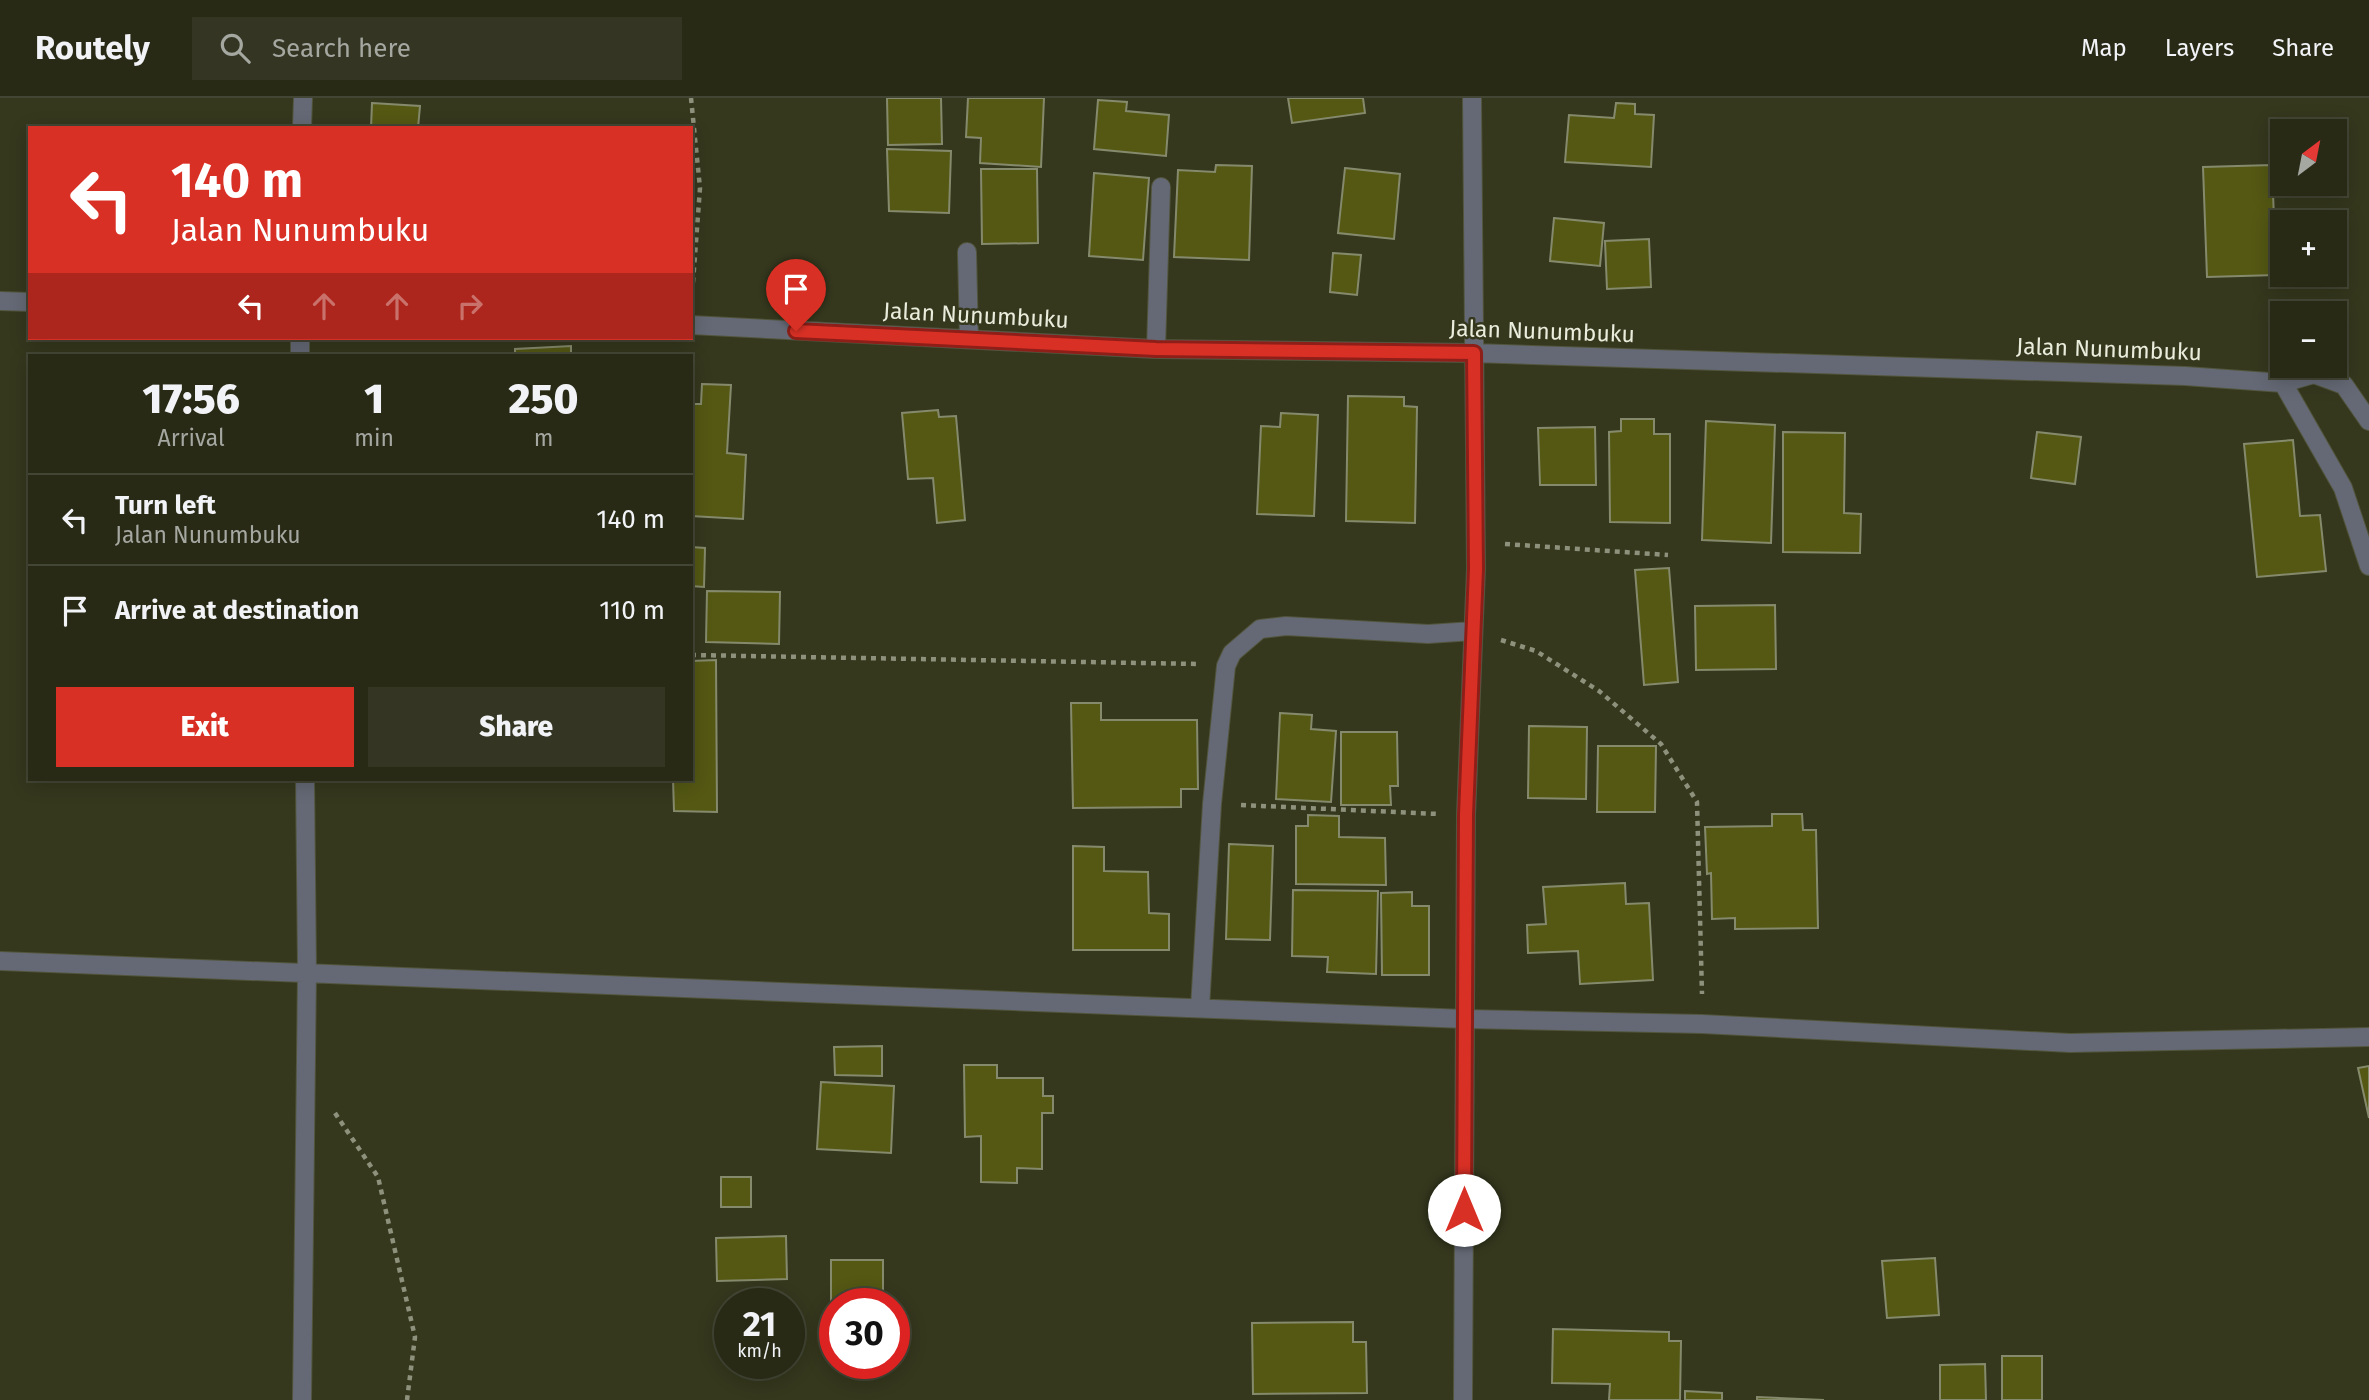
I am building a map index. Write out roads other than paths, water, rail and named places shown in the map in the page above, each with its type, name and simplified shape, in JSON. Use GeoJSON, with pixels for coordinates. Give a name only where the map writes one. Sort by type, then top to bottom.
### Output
{"type":"FeatureCollection","features":[{"type":"Feature","properties":{"kind":"street"},"geometry":{"type":"LineString","coordinates":[[302,126],[303,98]]}},
{"type":"Feature","properties":{"kind":"street"},"geometry":{"type":"LineString","coordinates":[[1463,1400],[1466,815],[1476,542],[1472,98]]}},
{"type":"Feature","properties":{"kind":"street"},"geometry":{"type":"LineString","coordinates":[[1156,349],[1161,187]]}},
{"type":"Feature","properties":{"kind":"street"},"geometry":{"type":"LineString","coordinates":[[967,252],[969,340]]}},
{"type":"Feature","properties":{"kind":"street"},"geometry":{"type":"LineString","coordinates":[[0,301],[28,302]]}},
{"type":"Feature","properties":{"kind":"street","name":"Jalan Nunumbuku"},"geometry":{"type":"LineString","coordinates":[[693,325],[1156,349],[1474,353],[2157,375],[2283,383],[2314,374],[2344,385],[2369,421]]}},
{"type":"Feature","properties":{"kind":"street"},"geometry":{"type":"LineString","coordinates":[[2283,383],[2343,488],[2369,566]]}},
{"type":"Feature","properties":{"kind":"street"},"geometry":{"type":"LineString","coordinates":[[1200,1008],[1212,804],[1226,666],[1232,653],[1260,629],[1286,626],[1428,634],[1473,631]]}},
{"type":"Feature","properties":{"kind":"street"},"geometry":{"type":"LineString","coordinates":[[302,1400],[307,971],[305,781]]}},
{"type":"Feature","properties":{"kind":"street"},"geometry":{"type":"LineString","coordinates":[[0,961],[307,971],[1465,1019],[1702,1024],[2070,1043],[2369,1037]]}}]}
